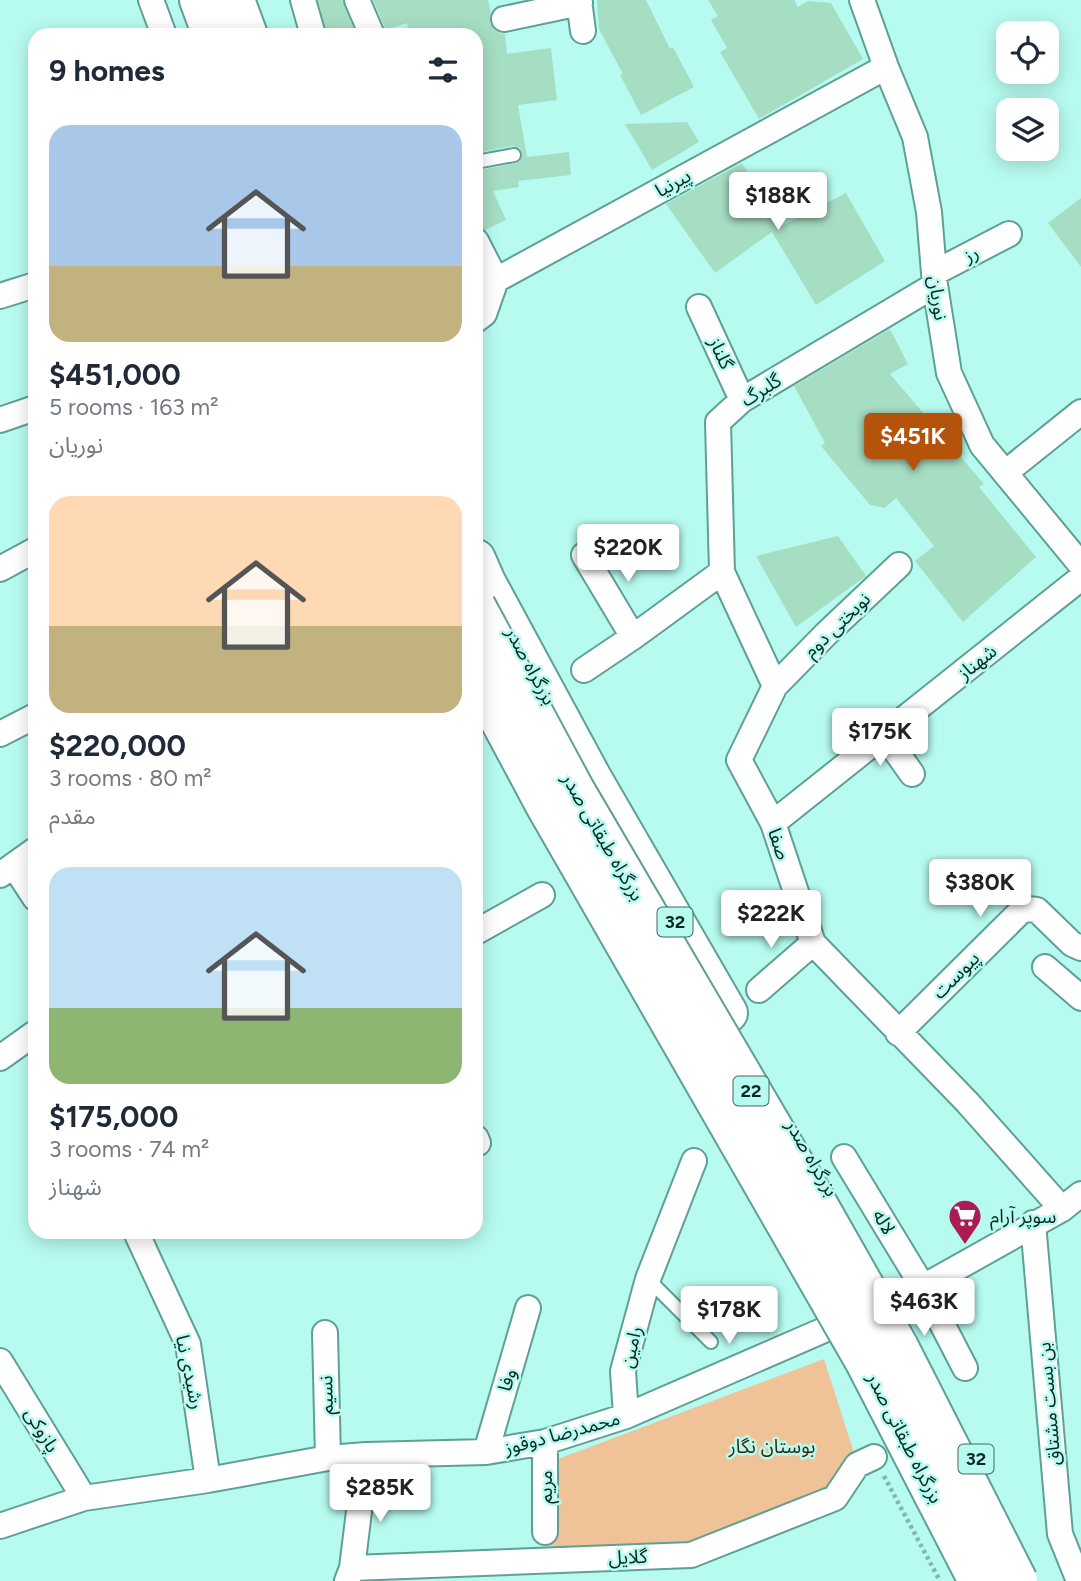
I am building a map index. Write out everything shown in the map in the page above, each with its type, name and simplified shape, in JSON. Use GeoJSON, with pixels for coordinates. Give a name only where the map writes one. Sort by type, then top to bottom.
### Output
{"type":"FeatureCollection","features":[{"type":"Feature","properties":{"kind":"highway"},"geometry":{"type":"LineString","coordinates":[[197,0],[205,28]]}},
{"type":"Feature","properties":{"kind":"highway"},"geometry":{"type":"LineString","coordinates":[[197,0],[209,28]]}},
{"type":"Feature","properties":{"kind":"highway"},"geometry":{"type":"LineString","coordinates":[[235,0],[245,28]]}},
{"type":"Feature","properties":{"kind":"highway"},"geometry":{"type":"LineString","coordinates":[[262,0],[272,28]]}},
{"type":"Feature","properties":{"kind":"highway","name":"بزرگراه صدر"},"geometry":{"type":"LineString","coordinates":[[483,575],[592,778],[916,1338],[1035,1581]]}},
{"type":"Feature","properties":{"kind":"highway","name":"بزرگراه طبقاتی صدر"},"geometry":{"type":"LineString","coordinates":[[483,619],[575,790],[808,1187],[892,1336],[1018,1581]]}},
{"type":"Feature","properties":{"kind":"highway","name":"بزرگراه طبقاتی صدر"},"geometry":{"type":"LineString","coordinates":[[483,689],[545,805],[865,1362],[978,1581]]}},
{"type":"Feature","properties":{"kind":"highway"},"geometry":{"type":"LineString","coordinates":[[483,698],[548,819],[859,1365],[973,1581]]}},
{"type":"Feature","properties":{"kind":"street"},"geometry":{"type":"LineString","coordinates":[[151,0],[161,28]]}},
{"type":"Feature","properties":{"kind":"street"},"geometry":{"type":"LineString","coordinates":[[303,0],[311,28]]}},
{"type":"Feature","properties":{"kind":"street"},"geometry":{"type":"LineString","coordinates":[[357,0],[369,28]]}},
{"type":"Feature","properties":{"kind":"street","name":"نوریان"},"geometry":{"type":"LineString","coordinates":[[862,0],[915,137],[929,212],[935,279],[949,373],[982,445],[1081,565]]}},
{"type":"Feature","properties":{"kind":"street"},"geometry":{"type":"LineString","coordinates":[[504,19],[579,2],[583,31]]}},
{"type":"Feature","properties":{"kind":"street","name":"پیرنیا"},"geometry":{"type":"LineString","coordinates":[[496,279],[886,67]]}},
{"type":"Feature","properties":{"kind":"street","name":"رز"},"geometry":{"type":"LineString","coordinates":[[935,279],[1009,234]]}},
{"type":"Feature","properties":{"kind":"street"},"geometry":{"type":"LineString","coordinates":[[483,255],[496,279],[483,315]]}},
{"type":"Feature","properties":{"kind":"street","name":"گلبرگ"},"geometry":{"type":"LineString","coordinates":[[722,572],[718,422],[742,400],[935,279]]}},
{"type":"Feature","properties":{"kind":"street"},"geometry":{"type":"LineString","coordinates":[[0,296],[28,287]]}},
{"type":"Feature","properties":{"kind":"street","name":"گلناز"},"geometry":{"type":"LineString","coordinates":[[699,307],[742,400]]}},
{"type":"Feature","properties":{"kind":"street"},"geometry":{"type":"LineString","coordinates":[[0,420],[28,410]]}},
{"type":"Feature","properties":{"kind":"street"},"geometry":{"type":"LineString","coordinates":[[1005,473],[1081,412]]}},
{"type":"Feature","properties":{"kind":"street"},"geometry":{"type":"LineString","coordinates":[[0,569],[28,554]]}},
{"type":"Feature","properties":{"kind":"street"},"geometry":{"type":"LineString","coordinates":[[584,555],[633,637]]}},
{"type":"Feature","properties":{"kind":"street","name":"نوبختی دوم"},"geometry":{"type":"LineString","coordinates":[[775,685],[899,565]]}},
{"type":"Feature","properties":{"kind":"street"},"geometry":{"type":"LineString","coordinates":[[584,670],[722,572],[775,685]]}},
{"type":"Feature","properties":{"kind":"street","name":"شهناز"},"geometry":{"type":"LineString","coordinates":[[773,823],[1081,578]]}},
{"type":"Feature","properties":{"kind":"street","name":"صفا"},"geometry":{"type":"LineString","coordinates":[[775,685],[739,760],[773,823],[813,943],[898,1033],[1071,1201]]}},
{"type":"Feature","properties":{"kind":"street"},"geometry":{"type":"LineString","coordinates":[[0,734],[28,720]]}},
{"type":"Feature","properties":{"kind":"street"},"geometry":{"type":"LineString","coordinates":[[885,736],[912,774]]}},
{"type":"Feature","properties":{"kind":"street"},"geometry":{"type":"LineString","coordinates":[[28,855],[7,871],[28,891]]}},
{"type":"Feature","properties":{"kind":"street"},"geometry":{"type":"LineString","coordinates":[[483,928],[542,895]]}},
{"type":"Feature","properties":{"kind":"street","name":"پیوست"},"geometry":{"type":"LineString","coordinates":[[898,1033],[1020,912],[1027,909],[1037,910],[1072,944],[1081,948]]}},
{"type":"Feature","properties":{"kind":"street"},"geometry":{"type":"LineString","coordinates":[[759,990],[813,943]]}},
{"type":"Feature","properties":{"kind":"street"},"geometry":{"type":"LineString","coordinates":[[1045,967],[1081,998]]}},
{"type":"Feature","properties":{"kind":"street"},"geometry":{"type":"LineString","coordinates":[[0,1058],[28,1038]]}},
{"type":"Feature","properties":{"kind":"street","name":"لاله"},"geometry":{"type":"LineString","coordinates":[[844,1157],[923,1287],[965,1368]]}},
{"type":"Feature","properties":{"kind":"street","name":"رامین"},"geometry":{"type":"LineString","coordinates":[[626,1416],[623,1371],[648,1279],[694,1161]]}},
{"type":"Feature","properties":{"kind":"street","name":"محمدرضا دوقوز"},"geometry":{"type":"LineString","coordinates":[[0,1526],[84,1498],[208,1480],[328,1458],[486,1452],[545,1441],[626,1416],[923,1287],[1071,1201]]}},
{"type":"Feature","properties":{"kind":"street","name":"بن بست مشتاق"},"geometry":{"type":"LineString","coordinates":[[1034,1223],[1060,1534],[1079,1581]]}},
{"type":"Feature","properties":{"kind":"street","name":"رشیدی نیا"},"geometry":{"type":"LineString","coordinates":[[139,1239],[188,1343],[208,1480]]}},
{"type":"Feature","properties":{"kind":"street","name":"وفا"},"geometry":{"type":"LineString","coordinates":[[486,1452],[528,1308]]}},
{"type":"Feature","properties":{"kind":"street","name":"نسیم"},"geometry":{"type":"LineString","coordinates":[[325,1333],[328,1458]]}},
{"type":"Feature","properties":{"kind":"street","name":"پازوکی"},"geometry":{"type":"LineString","coordinates":[[0,1361],[84,1498]]}},
{"type":"Feature","properties":{"kind":"street","name":"مریم"},"geometry":{"type":"LineString","coordinates":[[545,1441],[545,1532]]}},
{"type":"Feature","properties":{"kind":"street"},"geometry":{"type":"LineString","coordinates":[[350,1575],[366,1455]]}},
{"type":"Feature","properties":{"kind":"street","name":"گلایل"},"geometry":{"type":"LineString","coordinates":[[350,1575],[691,1555],[835,1498],[857,1465],[874,1457]]}},
{"type":"Feature","properties":{"kind":"lane"},"geometry":{"type":"LineString","coordinates":[[483,161],[514,155]]}},
{"type":"Feature","properties":{"kind":"lane"},"geometry":{"type":"LineString","coordinates":[[648,1279],[711,1342]]}},
{"type":"Feature","properties":{"kind":"path"},"geometry":{"type":"LineString","coordinates":[[874,1457],[940,1581]]}},
{"type":"Feature","properties":{"kind":"green space","name":"بوستان نگار"},"geometry":{"type":"Polygon","coordinates":[[[824,1359],[855,1456],[832,1493],[697,1542],[549,1551],[550,1462],[824,1359]]]}},
{"type":"Feature","properties":{"kind":"building"},"geometry":{"type":"Polygon","coordinates":[[[318,0],[342,0],[353,28],[325,28],[318,0]]]}},
{"type":"Feature","properties":{"kind":"building"},"geometry":{"type":"Polygon","coordinates":[[[373,0],[488,0],[490,23],[493,29],[505,34],[507,54],[551,48],[557,100],[518,105],[527,157],[569,152],[571,175],[518,181],[519,187],[493,191],[506,220],[483,229],[483,170],[516,163],[523,154],[513,146],[483,152],[483,28],[408,28],[407,23],[385,28],[373,0]]]}},
{"type":"Feature","properties":{"kind":"building"},"geometry":{"type":"Polygon","coordinates":[[[597,0],[646,0],[670,49],[673,47],[694,87],[641,115],[599,29],[597,0]]]}},
{"type":"Feature","properties":{"kind":"building"},"geometry":{"type":"Polygon","coordinates":[[[708,0],[794,0],[798,7],[808,1],[831,3],[863,59],[759,119],[720,52],[727,48],[711,20],[718,16],[708,0]]]}},
{"type":"Feature","properties":{"kind":"building"},"geometry":{"type":"Polygon","coordinates":[[[687,122],[699,142],[652,170],[625,124],[687,122]]]}},
{"type":"Feature","properties":{"kind":"building"},"geometry":{"type":"Polygon","coordinates":[[[742,163],[782,226],[846,193],[885,261],[816,305],[772,232],[715,273],[666,204],[742,163]]]}},
{"type":"Feature","properties":{"kind":"building"},"geometry":{"type":"Polygon","coordinates":[[[1081,198],[1081,267],[1048,223],[1081,198]]]}},
{"type":"Feature","properties":{"kind":"building"},"geometry":{"type":"Polygon","coordinates":[[[890,329],[908,364],[890,374],[984,484],[979,487],[1036,557],[963,622],[915,561],[934,546],[896,498],[885,508],[870,505],[821,446],[825,443],[794,386],[890,329]]]}},
{"type":"Feature","properties":{"kind":"building"},"geometry":{"type":"Polygon","coordinates":[[[838,536],[866,576],[796,627],[756,556],[838,536]]]}},
{"type":"Feature","properties":{"kind":"place","name":"سوپر آرام"},"geometry":{"type":"Point","coordinates":[965,1246]}}]}
